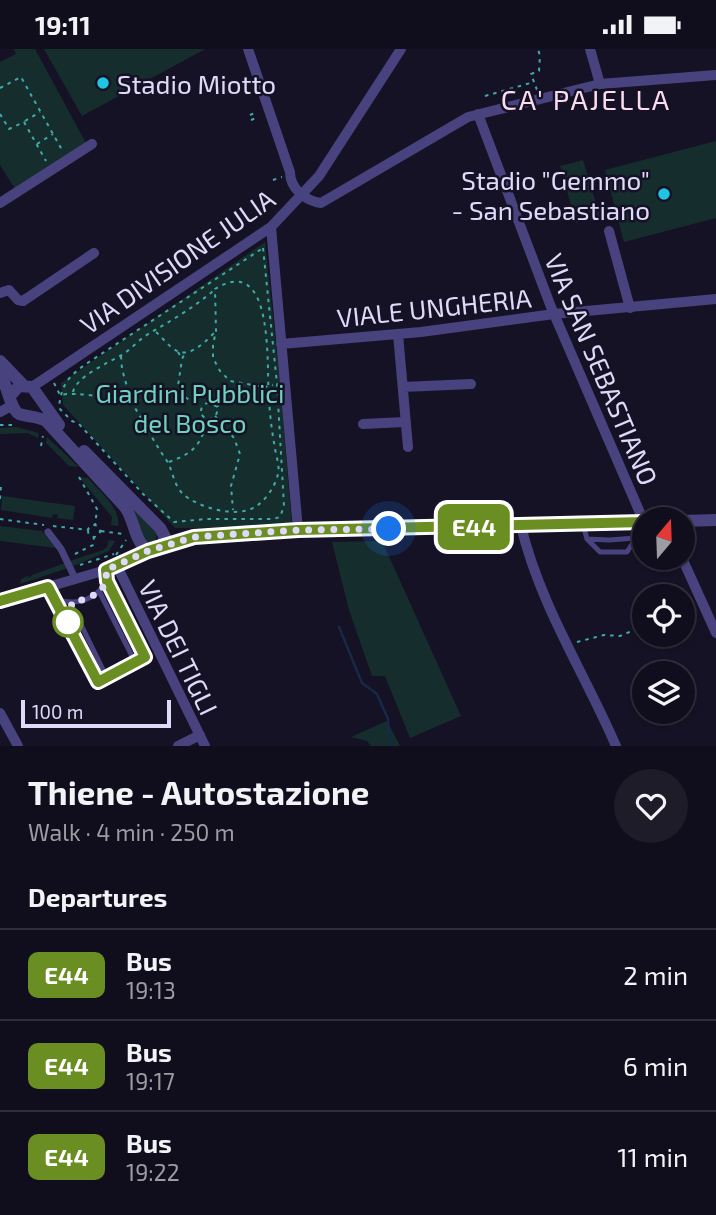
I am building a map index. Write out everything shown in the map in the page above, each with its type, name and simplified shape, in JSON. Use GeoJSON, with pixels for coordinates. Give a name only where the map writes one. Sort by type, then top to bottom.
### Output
{"type":"FeatureCollection","features":[{"type":"Feature","properties":{"kind":"street"},"geometry":{"type":"LineString","coordinates":[[248,49],[292,185],[303,196],[321,203],[468,117],[600,84],[716,75]]}},
{"type":"Feature","properties":{"kind":"street","name":"VIA DIVISIONE JULIA"},"geometry":{"type":"LineString","coordinates":[[28,386],[271,227],[303,196],[320,174],[401,49]]}},
{"type":"Feature","properties":{"kind":"street"},"geometry":{"type":"LineString","coordinates":[[590,49],[600,84]]}},
{"type":"Feature","properties":{"kind":"street","name":"VIA SAN SEBASTIANO"},"geometry":{"type":"LineString","coordinates":[[478,114],[554,314],[636,507]]}},
{"type":"Feature","properties":{"kind":"street"},"geometry":{"type":"LineString","coordinates":[[0,203],[92,144]]}},
{"type":"Feature","properties":{"kind":"street"},"geometry":{"type":"LineString","coordinates":[[271,227],[298,530]]}},
{"type":"Feature","properties":{"kind":"street"},"geometry":{"type":"LineString","coordinates":[[609,231],[630,308]]}},
{"type":"Feature","properties":{"kind":"street"},"geometry":{"type":"LineString","coordinates":[[0,293],[9,290],[18,300],[23,301],[94,253]]}},
{"type":"Feature","properties":{"kind":"street","name":"VIALE UNGHERIA"},"geometry":{"type":"LineString","coordinates":[[281,344],[716,299]]}},
{"type":"Feature","properties":{"kind":"street"},"geometry":{"type":"LineString","coordinates":[[398,334],[408,447]]}},
{"type":"Feature","properties":{"kind":"street"},"geometry":{"type":"LineString","coordinates":[[0,362],[28,386],[64,430],[155,523],[165,537],[162,546]]}},
{"type":"Feature","properties":{"kind":"street"},"geometry":{"type":"LineString","coordinates":[[0,369],[7,405],[20,414],[46,421],[125,507],[132,517],[141,546],[148,551]]}},
{"type":"Feature","properties":{"kind":"street"},"geometry":{"type":"LineString","coordinates":[[402,387],[471,384]]}},
{"type":"Feature","properties":{"kind":"street"},"geometry":{"type":"LineString","coordinates":[[7,405],[15,389],[28,386]]}},
{"type":"Feature","properties":{"kind":"street"},"geometry":{"type":"LineString","coordinates":[[28,414],[36,410],[40,399]]}},
{"type":"Feature","properties":{"kind":"street"},"geometry":{"type":"LineString","coordinates":[[363,424],[405,422]]}},
{"type":"Feature","properties":{"kind":"street"},"geometry":{"type":"LineString","coordinates":[[695,521],[716,520]]}},
{"type":"Feature","properties":{"kind":"street"},"geometry":{"type":"LineString","coordinates":[[0,601],[112,569],[148,551],[194,537],[298,530],[632,522]]}},
{"type":"Feature","properties":{"kind":"street"},"geometry":{"type":"LineString","coordinates":[[155,523],[171,531],[194,537]]}},
{"type":"Feature","properties":{"kind":"street"},"geometry":{"type":"LineString","coordinates":[[521,526],[527,551],[566,645],[616,746]]}},
{"type":"Feature","properties":{"kind":"street"},"geometry":{"type":"LineString","coordinates":[[48,532],[73,574]]}},
{"type":"Feature","properties":{"kind":"street","name":"VIA DEI TIGLI"},"geometry":{"type":"LineString","coordinates":[[112,569],[205,746]]}},
{"type":"Feature","properties":{"kind":"street"},"geometry":{"type":"LineString","coordinates":[[688,571],[716,633]]}},
{"type":"Feature","properties":{"kind":"street"},"geometry":{"type":"LineString","coordinates":[[0,713],[18,746]]}},
{"type":"Feature","properties":{"kind":"street"},"geometry":{"type":"LineString","coordinates":[[178,746],[200,735]]}},
{"type":"Feature","properties":{"kind":"lane"},"geometry":{"type":"LineString","coordinates":[[583,524],[587,539],[600,552],[628,552],[632,545]]}},
{"type":"Feature","properties":{"kind":"lane"},"geometry":{"type":"LineString","coordinates":[[587,539],[632,538]]}},
{"type":"Feature","properties":{"kind":"lane"},"geometry":{"type":"LineString","coordinates":[[55,599],[71,604],[100,593],[112,569]]}},
{"type":"Feature","properties":{"kind":"lane"},"geometry":{"type":"LineString","coordinates":[[48,587],[98,682],[145,657],[112,569]]}},
{"type":"Feature","properties":{"kind":"lane"},"geometry":{"type":"LineString","coordinates":[[100,593],[135,662]]}},
{"type":"Feature","properties":{"kind":"lane"},"geometry":{"type":"LineString","coordinates":[[71,604],[107,678]]}},
{"type":"Feature","properties":{"kind":"path"},"geometry":{"type":"LineString","coordinates":[[538,49],[539,71],[531,74],[538,93]]}},
{"type":"Feature","properties":{"kind":"path"},"geometry":{"type":"LineString","coordinates":[[0,87],[21,77],[67,160]]}},
{"type":"Feature","properties":{"kind":"path"},"geometry":{"type":"LineString","coordinates":[[485,96],[534,82]]}},
{"type":"Feature","properties":{"kind":"path"},"geometry":{"type":"LineString","coordinates":[[0,114],[9,129],[40,112]]}},
{"type":"Feature","properties":{"kind":"path"},"geometry":{"type":"LineString","coordinates":[[250,115],[257,112]]}},
{"type":"Feature","properties":{"kind":"path"},"geometry":{"type":"LineString","coordinates":[[251,120],[259,117]]}},
{"type":"Feature","properties":{"kind":"path"},"geometry":{"type":"LineString","coordinates":[[24,122],[51,170]]}},
{"type":"Feature","properties":{"kind":"path"},"geometry":{"type":"LineString","coordinates":[[36,145],[53,134]]}},
{"type":"Feature","properties":{"kind":"path"},"geometry":{"type":"LineString","coordinates":[[272,180],[287,173]]}},
{"type":"Feature","properties":{"kind":"path"},"geometry":{"type":"LineString","coordinates":[[53,383],[60,395],[59,408],[79,424],[174,522],[280,517],[285,506],[277,384],[263,247],[69,376],[60,395]]}},
{"type":"Feature","properties":{"kind":"path"},"geometry":{"type":"LineString","coordinates":[[73,393],[79,382],[110,360],[121,356],[182,311],[194,307],[215,289],[230,282],[243,284],[261,301],[264,319],[278,473],[271,492],[252,509],[233,511],[212,510],[184,495],[175,484],[168,463],[154,444],[131,401],[121,356]]}},
{"type":"Feature","properties":{"kind":"path"},"geometry":{"type":"LineString","coordinates":[[215,289],[216,331],[213,358],[230,381],[264,387]]}},
{"type":"Feature","properties":{"kind":"path"},"geometry":{"type":"LineString","coordinates":[[155,331],[182,359]]}},
{"type":"Feature","properties":{"kind":"path"},"geometry":{"type":"LineString","coordinates":[[177,351],[186,352],[202,345],[216,331]]}},
{"type":"Feature","properties":{"kind":"path"},"geometry":{"type":"LineString","coordinates":[[177,393],[182,359],[186,352]]}},
{"type":"Feature","properties":{"kind":"path"},"geometry":{"type":"LineString","coordinates":[[216,407],[235,395],[270,385]]}},
{"type":"Feature","properties":{"kind":"path"},"geometry":{"type":"LineString","coordinates":[[60,395],[73,393],[131,401],[177,393],[202,408]]}},
{"type":"Feature","properties":{"kind":"path"},"geometry":{"type":"LineString","coordinates":[[208,419],[202,415],[202,408],[207,403],[216,407]]}},
{"type":"Feature","properties":{"kind":"path"},"geometry":{"type":"LineString","coordinates":[[216,407],[215,416],[234,438],[240,454],[231,486],[233,511]]}},
{"type":"Feature","properties":{"kind":"path"},"geometry":{"type":"LineString","coordinates":[[168,463],[190,454],[200,443],[208,419],[215,416]]}},
{"type":"Feature","properties":{"kind":"path"},"geometry":{"type":"LineString","coordinates":[[0,425],[18,425]]}},
{"type":"Feature","properties":{"kind":"path"},"geometry":{"type":"LineString","coordinates":[[41,446],[44,432]]}},
{"type":"Feature","properties":{"kind":"path"},"geometry":{"type":"LineString","coordinates":[[79,477],[97,509],[95,526]]}},
{"type":"Feature","properties":{"kind":"path"},"geometry":{"type":"LineString","coordinates":[[0,499],[1,485]]}},
{"type":"Feature","properties":{"kind":"path"},"geometry":{"type":"LineString","coordinates":[[89,525],[95,526],[100,526],[99,536],[88,535],[89,525]]}},
{"type":"Feature","properties":{"kind":"path"},"geometry":{"type":"LineString","coordinates":[[100,531],[128,534],[124,544],[115,553],[112,569]]}},
{"type":"Feature","properties":{"kind":"path"},"geometry":{"type":"LineString","coordinates":[[65,559],[93,545],[94,535]]}},
{"type":"Feature","properties":{"kind":"path"},"geometry":{"type":"LineString","coordinates":[[566,645],[604,635],[620,636],[632,631]]}},
{"type":"Feature","properties":{"kind":"green space"},"geometry":{"type":"Polygon","coordinates":[[[14,49],[35,49],[87,145],[15,189],[0,165],[0,62],[16,54],[14,49]]]}},
{"type":"Feature","properties":{"kind":"green space","name":"Stadio Miotto"},"geometry":{"type":"Polygon","coordinates":[[[44,49],[205,49],[82,116],[44,49]]]}},
{"type":"Feature","properties":{"kind":"green space","name":"Stadio \"Gemmo\" - San Sebastiano"},"geometry":{"type":"Polygon","coordinates":[[[716,141],[716,218],[624,242],[605,170],[716,141]]]}},
{"type":"Feature","properties":{"kind":"green space"},"geometry":{"type":"Polygon","coordinates":[[[583,160],[600,217],[576,223],[560,166],[583,160]]]}},
{"type":"Feature","properties":{"kind":"green space","name":"Giardini Pubblici del Bosco"},"geometry":{"type":"Polygon","coordinates":[[[265,242],[292,527],[175,528],[63,405],[61,383],[265,242]]]}},
{"type":"Feature","properties":{"kind":"green space"},"geometry":{"type":"Polygon","coordinates":[[[16,427],[39,433],[38,438],[27,433],[0,434],[0,428],[16,427]]]}},
{"type":"Feature","properties":{"kind":"green space"},"geometry":{"type":"Polygon","coordinates":[[[47,437],[79,467],[69,466],[46,443],[47,437]]]}},
{"type":"Feature","properties":{"kind":"green space"},"geometry":{"type":"Polygon","coordinates":[[[79,477],[88,478],[108,500],[116,513],[118,526],[111,525],[112,517],[79,477]]]}},
{"type":"Feature","properties":{"kind":"green space"},"geometry":{"type":"Polygon","coordinates":[[[2,496],[75,506],[73,520],[57,518],[58,515],[53,514],[52,518],[1,510],[2,496]]]}},
{"type":"Feature","properties":{"kind":"green space"},"geometry":{"type":"Polygon","coordinates":[[[136,510],[157,534],[155,542],[150,545],[143,543],[133,512],[136,510]]]}},
{"type":"Feature","properties":{"kind":"green space"},"geometry":{"type":"Polygon","coordinates":[[[0,526],[42,531],[56,548],[0,541],[0,526]]]}},
{"type":"Feature","properties":{"kind":"green space"},"geometry":{"type":"Polygon","coordinates":[[[109,540],[115,541],[109,551],[73,566],[70,561],[103,550],[109,540]]]}},
{"type":"Feature","properties":{"kind":"green space"},"geometry":{"type":"Polygon","coordinates":[[[382,541],[461,716],[410,738],[385,676],[372,676],[349,610],[332,542],[382,541]]]}},
{"type":"Feature","properties":{"kind":"green space"},"geometry":{"type":"Polygon","coordinates":[[[65,563],[68,568],[20,584],[21,579],[65,563]]]}},
{"type":"Feature","properties":{"kind":"green space"},"geometry":{"type":"Polygon","coordinates":[[[387,721],[400,746],[371,746],[367,741],[351,737],[387,721]]]}},
{"type":"Feature","properties":{"kind":"waterway"},"geometry":{"type":"LineString","coordinates":[[339,627],[362,683],[377,694],[388,719],[390,746]]}},
{"type":"Feature","properties":{"kind":"bus line","name":"E44"},"geometry":{"type":"LineString","coordinates":[[0,601],[48,587],[98,682],[145,657],[107,581],[106,570],[162,546],[194,537],[298,530],[632,522]]}},
{"type":"Feature","properties":{"kind":"place","name":"Stadio Miotto"},"geometry":{"type":"Point","coordinates":[103,83]}},
{"type":"Feature","properties":{"kind":"place","name":"Stadio \"Gemmo\" - San Sebastiano"},"geometry":{"type":"Point","coordinates":[664,194]}},
{"type":"Feature","properties":{"kind":"district","name":"CA' PAJELLA"},"geometry":{"type":"Point","coordinates":[586,99]}},
{"type":"Feature","properties":{"kind":"route"},"geometry":{"type":"LineString","coordinates":[[68,622],[78,618],[71,604],[100,593],[107,581],[106,570],[162,546],[194,537],[298,530],[389,529]]}}]}
